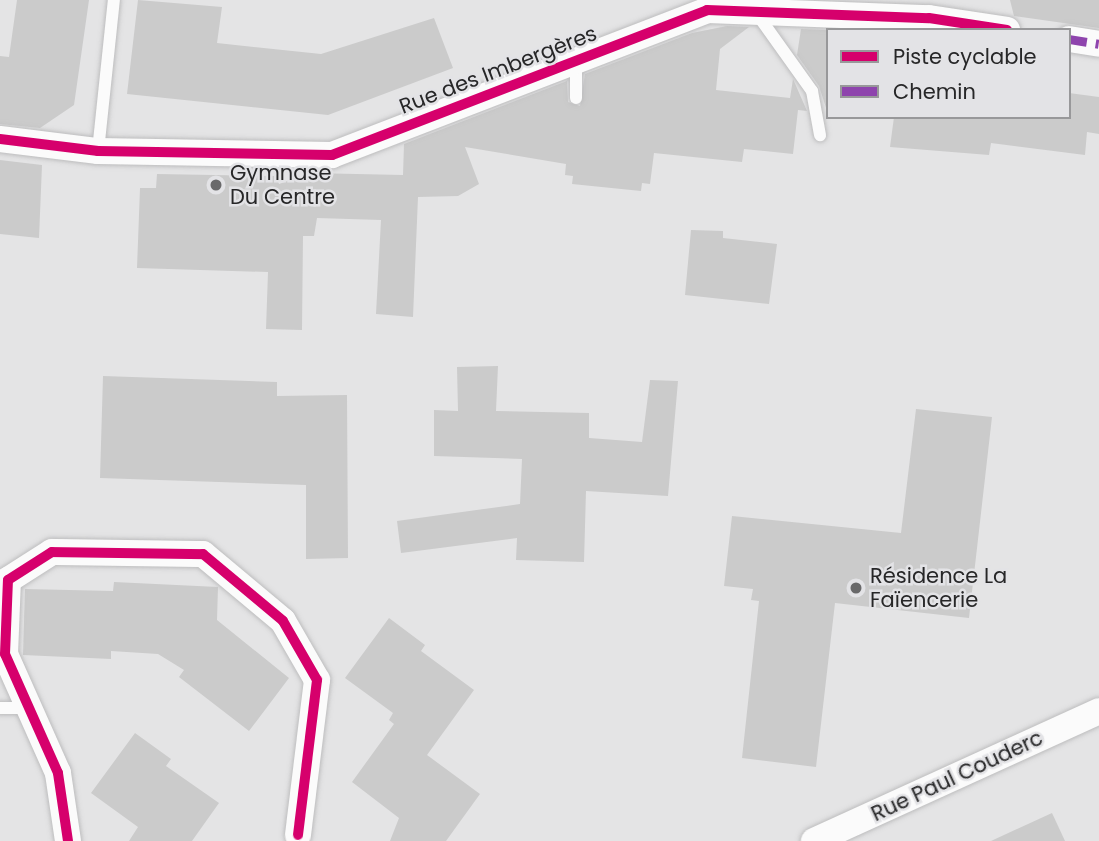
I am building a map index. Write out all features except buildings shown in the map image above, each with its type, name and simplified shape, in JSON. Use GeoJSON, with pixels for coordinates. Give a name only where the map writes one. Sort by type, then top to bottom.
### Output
{"type":"FeatureCollection","features":[{"type":"Feature","properties":{"kind":"street","name":"Rue des Imbergères"},"geometry":{"type":"LineString","coordinates":[[0,139],[98,150],[332,155],[576,60],[708,5],[755,11],[929,18],[994,28]]}},
{"type":"Feature","properties":{"kind":"street"},"geometry":{"type":"LineString","coordinates":[[1071,39],[1099,44]]}},
{"type":"Feature","properties":{"kind":"street"},"geometry":{"type":"LineString","coordinates":[[68,841],[58,773],[26,708],[5,654],[8,580],[52,552],[203,554],[283,621],[317,680],[298,835]]}},
{"type":"Feature","properties":{"kind":"street","name":"Rue Paul Couderc"},"geometry":{"type":"LineString","coordinates":[[814,841],[1099,711]]}},
{"type":"Feature","properties":{"kind":"lane"},"geometry":{"type":"LineString","coordinates":[[98,150],[114,0]]}},
{"type":"Feature","properties":{"kind":"lane"},"geometry":{"type":"LineString","coordinates":[[755,11],[813,91],[820,135]]}},
{"type":"Feature","properties":{"kind":"lane"},"geometry":{"type":"LineString","coordinates":[[576,60],[576,99]]}},
{"type":"Feature","properties":{"kind":"lane"},"geometry":{"type":"LineString","coordinates":[[0,708],[26,708]]}},
{"type":"Feature","properties":{"kind":"marked path"},"geometry":{"type":"LineString","coordinates":[[1071,39],[1099,44]]}},
{"type":"Feature","properties":{"kind":"cycle path"},"geometry":{"type":"LineString","coordinates":[[0,139],[98,151],[332,155],[707,10],[929,18],[994,28]]}},
{"type":"Feature","properties":{"kind":"cycle path"},"geometry":{"type":"LineString","coordinates":[[68,841],[58,773],[5,654],[8,580],[52,552],[203,554],[283,621],[317,680],[298,835]]}},
{"type":"Feature","properties":{"kind":"place","name":"Gymnase Du Centre"},"geometry":{"type":"Point","coordinates":[216,185]}},
{"type":"Feature","properties":{"kind":"place","name":"Résidence La Faïencerie"},"geometry":{"type":"Point","coordinates":[856,588]}}]}
